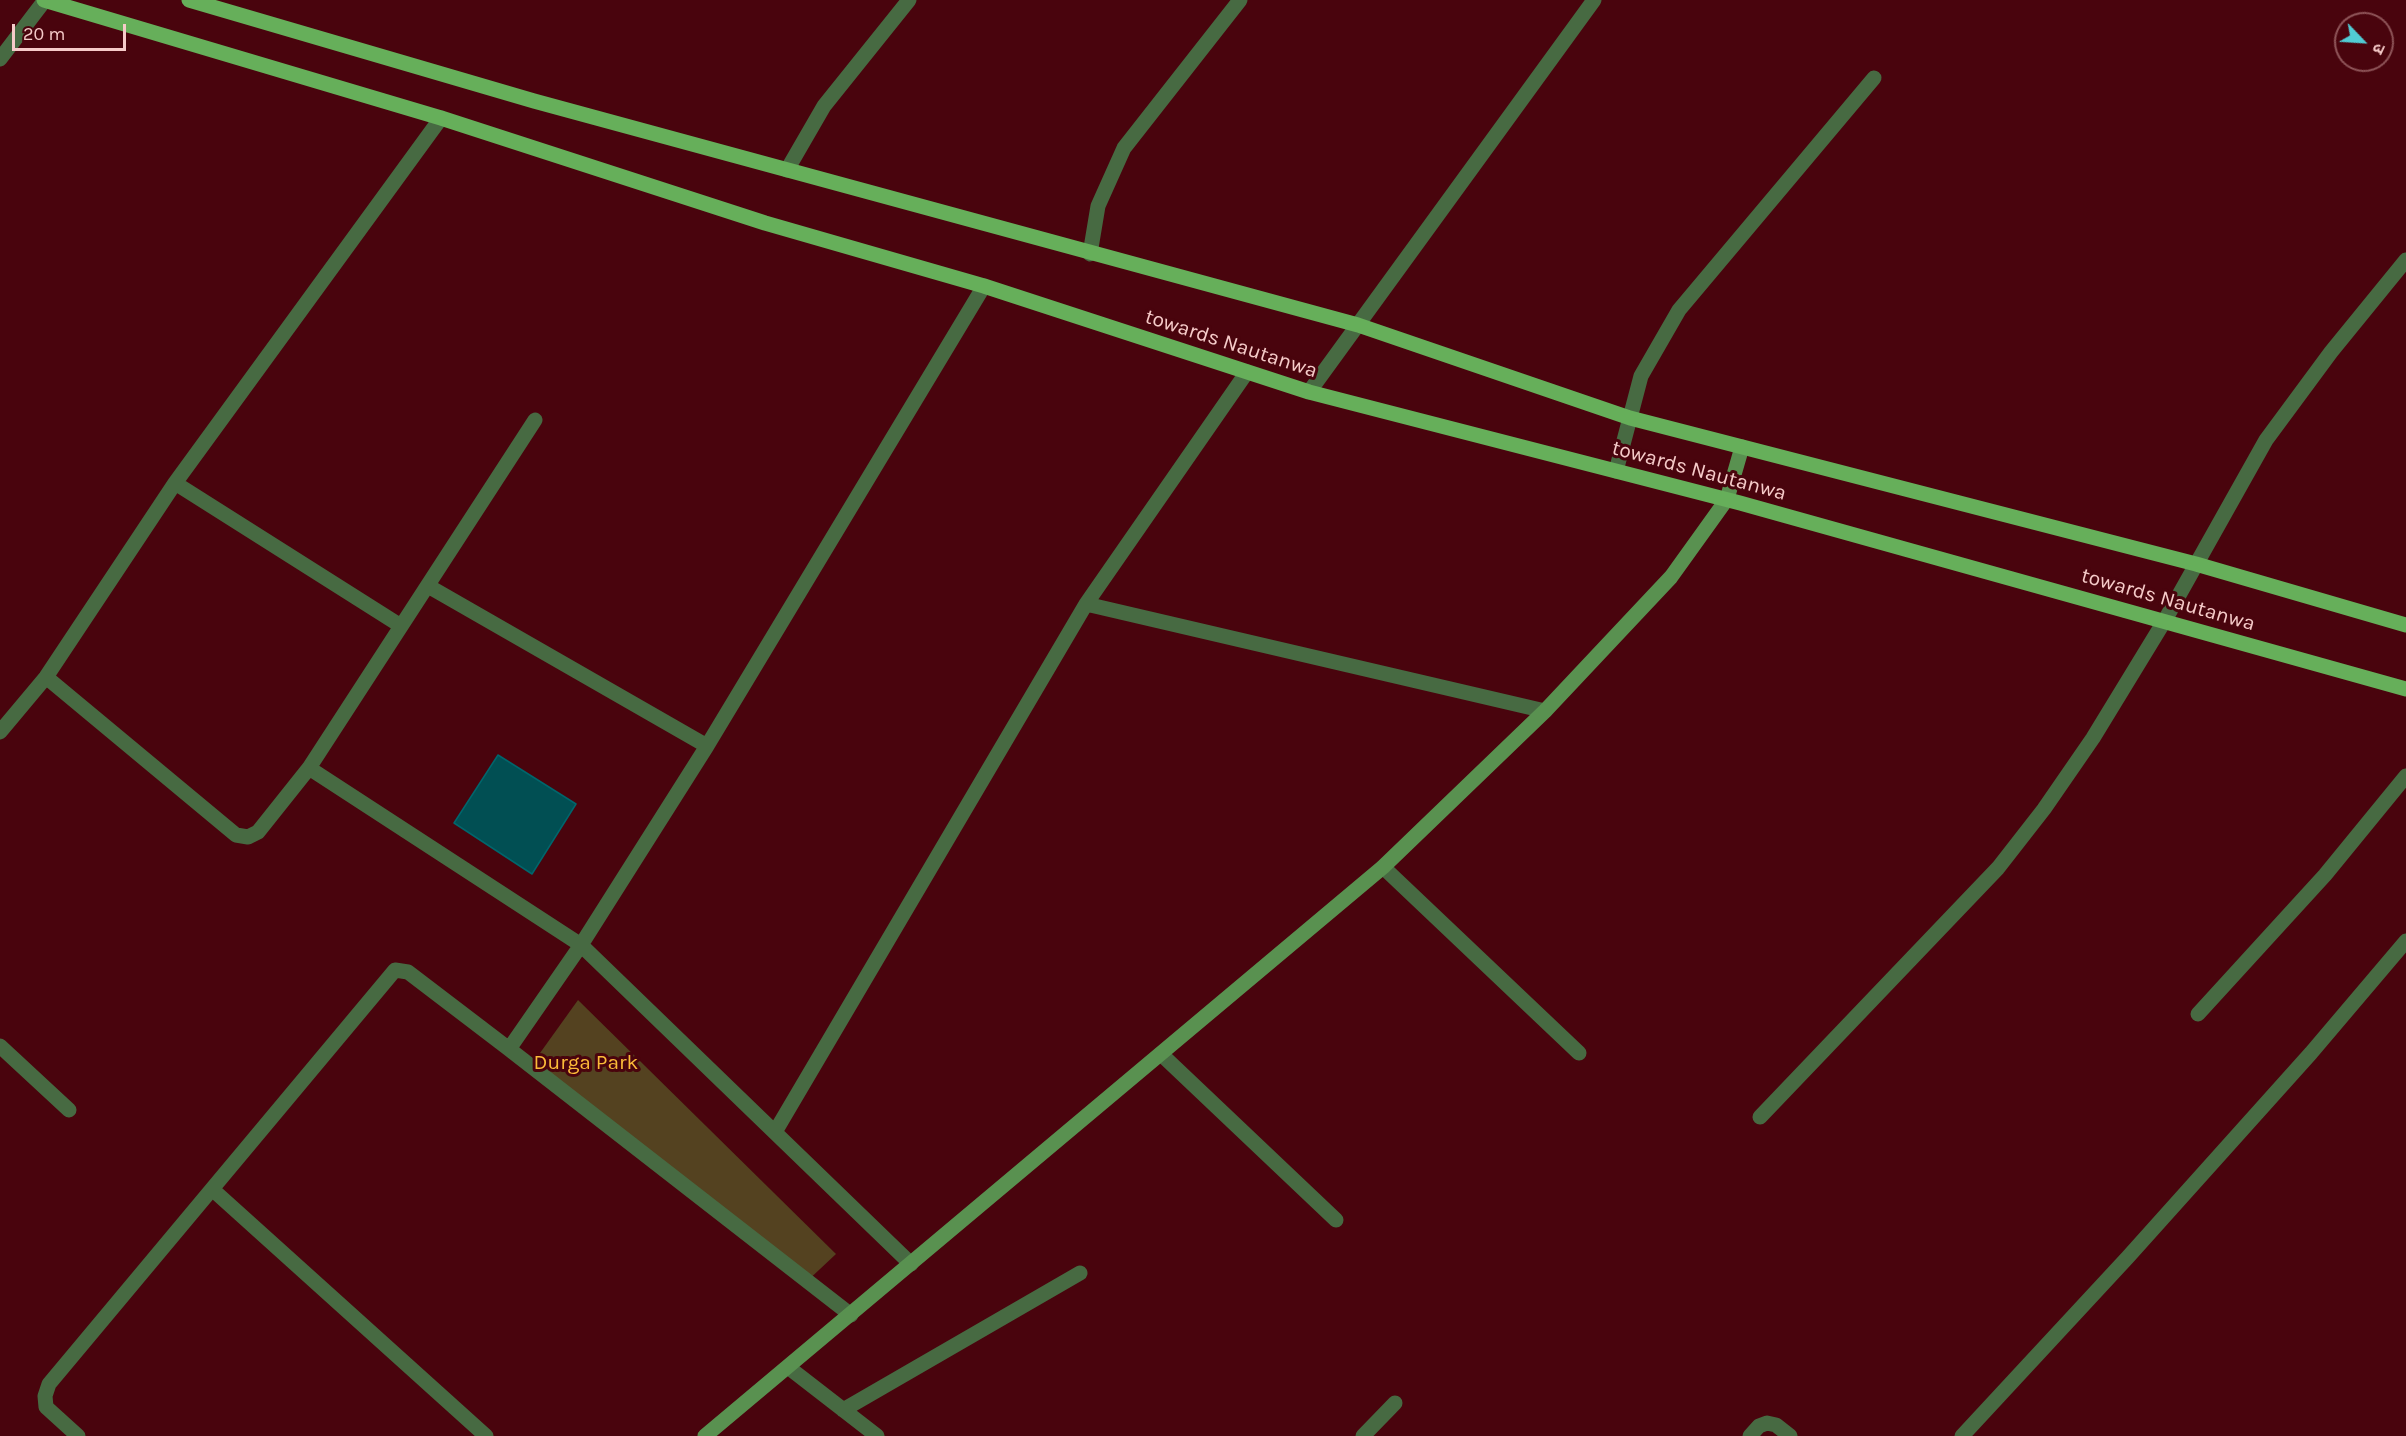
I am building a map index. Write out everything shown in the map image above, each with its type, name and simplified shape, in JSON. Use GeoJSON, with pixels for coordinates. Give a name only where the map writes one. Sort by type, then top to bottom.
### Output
{"type":"FeatureCollection","features":[{"type":"Feature","properties":{"kind":"main road","name":"towards Nautanwa"},"geometry":{"type":"LineString","coordinates":[[44,0],[441,118],[765,222],[984,286],[1309,392],[1727,499],[2406,689]]}},
{"type":"Feature","properties":{"kind":"main road"},"geometry":{"type":"LineString","coordinates":[[189,0],[534,101],[1358,325],[1630,418],[2196,564],[2406,625]]}},
{"type":"Feature","properties":{"kind":"street"},"geometry":{"type":"LineString","coordinates":[[0,59],[44,0]]}},
{"type":"Feature","properties":{"kind":"street"},"geometry":{"type":"LineString","coordinates":[[787,170],[824,106],[909,0]]}},
{"type":"Feature","properties":{"kind":"street"},"geometry":{"type":"LineString","coordinates":[[1090,254],[1098,206],[1124,148],[1240,0]]}},
{"type":"Feature","properties":{"kind":"street"},"geometry":{"type":"LineString","coordinates":[[1309,392],[1594,0]]}},
{"type":"Feature","properties":{"kind":"street"},"geometry":{"type":"LineString","coordinates":[[1616,471],[1641,376],[1679,310],[1874,78]]}},
{"type":"Feature","properties":{"kind":"street"},"geometry":{"type":"LineString","coordinates":[[0,732],[46,677],[175,483],[441,118]]}},
{"type":"Feature","properties":{"kind":"street"},"geometry":{"type":"LineString","coordinates":[[1760,1118],[1998,868],[2044,810],[2093,738],[2165,620],[2266,440],[2331,352],[2406,260]]}},
{"type":"Feature","properties":{"kind":"street"},"geometry":{"type":"LineString","coordinates":[[509,1049],[581,945],[707,746],[984,286]]}},
{"type":"Feature","properties":{"kind":"street"},"geometry":{"type":"LineString","coordinates":[[775,1132],[1086,604],[1247,372]]}},
{"type":"Feature","properties":{"kind":"street"},"geometry":{"type":"LineString","coordinates":[[46,677],[236,835],[248,837],[258,832],[309,768],[535,420]]}},
{"type":"Feature","properties":{"kind":"street"},"geometry":{"type":"LineString","coordinates":[[705,1436],[1383,867],[1545,711],[1671,577],[1727,499],[1742,447]]}},
{"type":"Feature","properties":{"kind":"street"},"geometry":{"type":"LineString","coordinates":[[175,483],[402,626]]}},
{"type":"Feature","properties":{"kind":"street"},"geometry":{"type":"LineString","coordinates":[[428,586],[707,746]]}},
{"type":"Feature","properties":{"kind":"street"},"geometry":{"type":"LineString","coordinates":[[1086,604],[1545,711]]}},
{"type":"Feature","properties":{"kind":"street"},"geometry":{"type":"LineString","coordinates":[[309,768],[581,945],[911,1264]]}},
{"type":"Feature","properties":{"kind":"street"},"geometry":{"type":"LineString","coordinates":[[2198,1014],[2325,875],[2406,776]]}},
{"type":"Feature","properties":{"kind":"street"},"geometry":{"type":"LineString","coordinates":[[1383,867],[1579,1053]]}},
{"type":"Feature","properties":{"kind":"street"},"geometry":{"type":"LineString","coordinates":[[1962,1436],[2128,1257],[2311,1053],[2406,941]]}},
{"type":"Feature","properties":{"kind":"street"},"geometry":{"type":"LineString","coordinates":[[78,1436],[46,1407],[45,1395],[49,1384],[395,970],[408,972],[851,1315]]}},
{"type":"Feature","properties":{"kind":"street"},"geometry":{"type":"LineString","coordinates":[[0,1046],[69,1110]]}},
{"type":"Feature","properties":{"kind":"street"},"geometry":{"type":"LineString","coordinates":[[1161,1054],[1336,1220]]}},
{"type":"Feature","properties":{"kind":"street"},"geometry":{"type":"LineString","coordinates":[[212,1189],[486,1436]]}},
{"type":"Feature","properties":{"kind":"street"},"geometry":{"type":"LineString","coordinates":[[843,1410],[1080,1273]]}},
{"type":"Feature","properties":{"kind":"street"},"geometry":{"type":"LineString","coordinates":[[788,1367],[877,1436]]}},
{"type":"Feature","properties":{"kind":"street"},"geometry":{"type":"LineString","coordinates":[[1363,1436],[1395,1403]]}},
{"type":"Feature","properties":{"kind":"street"},"geometry":{"type":"LineString","coordinates":[[1750,1436],[1759,1426],[1767,1423],[1776,1425],[1790,1436]]}},
{"type":"Feature","properties":{"kind":"green space","name":"Durga Park"},"geometry":{"type":"Polygon","coordinates":[[[578,1000],[836,1254],[803,1285],[530,1067],[578,1000]]]}},
{"type":"Feature","properties":{"kind":"building"},"geometry":{"type":"Polygon","coordinates":[[[498,755],[576,804],[532,874],[454,823],[498,755]]]}}]}
